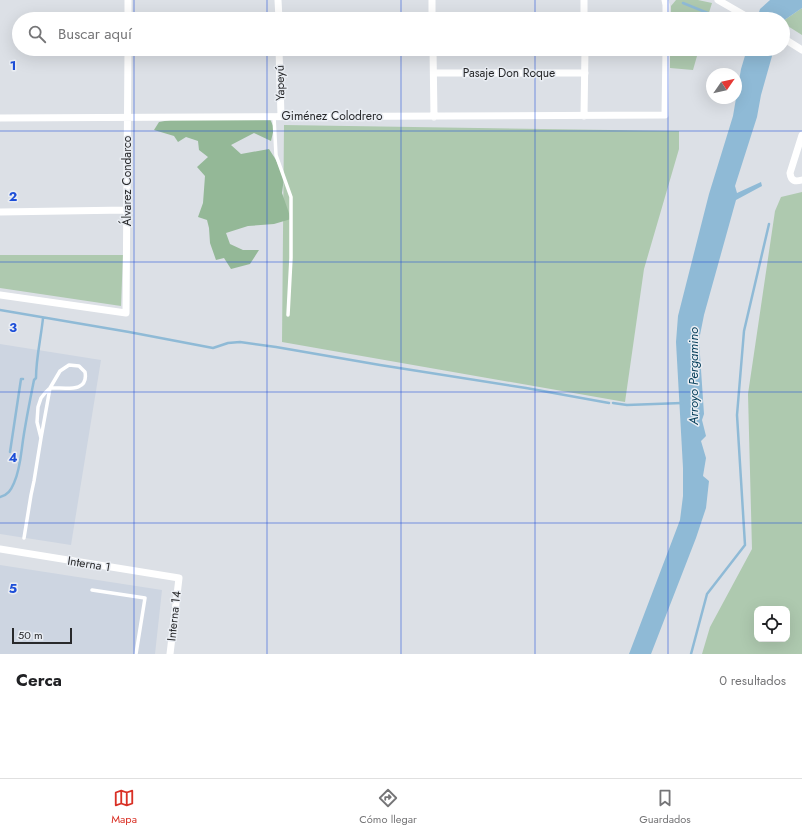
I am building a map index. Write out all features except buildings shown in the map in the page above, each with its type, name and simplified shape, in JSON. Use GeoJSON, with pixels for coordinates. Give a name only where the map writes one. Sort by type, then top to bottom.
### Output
{"type":"FeatureCollection","features":[{"type":"Feature","properties":{"kind":"street"},"geometry":{"type":"LineString","coordinates":[[128,0],[128,12]]}},
{"type":"Feature","properties":{"kind":"street"},"geometry":{"type":"LineString","coordinates":[[278,0],[279,12]]}},
{"type":"Feature","properties":{"kind":"street"},"geometry":{"type":"LineString","coordinates":[[432,0],[432,12]]}},
{"type":"Feature","properties":{"kind":"street"},"geometry":{"type":"LineString","coordinates":[[584,0],[584,12]]}},
{"type":"Feature","properties":{"kind":"street"},"geometry":{"type":"LineString","coordinates":[[665,0],[666,12]]}},
{"type":"Feature","properties":{"kind":"street"},"geometry":{"type":"LineString","coordinates":[[718,0],[740,12]]}},
{"type":"Feature","properties":{"kind":"street"},"geometry":{"type":"LineString","coordinates":[[790,42],[802,50]]}},
{"type":"Feature","properties":{"kind":"street","name":"Álvarez Condarco"},"geometry":{"type":"LineString","coordinates":[[0,295],[126,313],[128,56]]}},
{"type":"Feature","properties":{"kind":"street","name":"Yapeyú"},"geometry":{"type":"LineString","coordinates":[[277,116],[279,56]]}},
{"type":"Feature","properties":{"kind":"street"},"geometry":{"type":"LineString","coordinates":[[433,56],[434,117]]}},
{"type":"Feature","properties":{"kind":"street"},"geometry":{"type":"LineString","coordinates":[[584,56],[584,116]]}},
{"type":"Feature","properties":{"kind":"street","name":"Giménez Colodrero"},"geometry":{"type":"LineString","coordinates":[[0,118],[665,115],[666,56]]}},
{"type":"Feature","properties":{"kind":"street","name":"Pasaje Don Roque"},"geometry":{"type":"LineString","coordinates":[[434,73],[585,73]]}},
{"type":"Feature","properties":{"kind":"street"},"geometry":{"type":"LineString","coordinates":[[800,181],[793,180],[790,174],[802,135]]}},
{"type":"Feature","properties":{"kind":"street"},"geometry":{"type":"LineString","coordinates":[[0,212],[127,210]]}},
{"type":"Feature","properties":{"kind":"street","name":"Interna 1"},"geometry":{"type":"LineString","coordinates":[[0,549],[179,578]]}},
{"type":"Feature","properties":{"kind":"street","name":"Interna 14"},"geometry":{"type":"LineString","coordinates":[[170,654],[179,578]]}},
{"type":"Feature","properties":{"kind":"lane"},"geometry":{"type":"LineString","coordinates":[[277,116],[276,155],[291,197],[291,258],[288,315]]}},
{"type":"Feature","properties":{"kind":"lane"},"geometry":{"type":"LineString","coordinates":[[41,438],[37,422],[38,407],[45,393],[50,388],[60,371],[70,365],[79,366],[85,372],[85,381],[78,387],[73,389],[57,387],[50,388]]}},
{"type":"Feature","properties":{"kind":"lane"},"geometry":{"type":"LineString","coordinates":[[24,538],[30,495],[34,481],[50,388]]}},
{"type":"Feature","properties":{"kind":"lane"},"geometry":{"type":"LineString","coordinates":[[92,590],[145,598],[136,654]]}},
{"type":"Feature","properties":{"kind":"shaded area"},"geometry":{"type":"Polygon","coordinates":[[[0,344],[101,360],[71,545],[0,534],[0,344]]]}},
{"type":"Feature","properties":{"kind":"shaded area"},"geometry":{"type":"Polygon","coordinates":[[[0,565],[162,590],[155,654],[0,654],[0,565]]]}},
{"type":"Feature","properties":{"kind":"green space"},"geometry":{"type":"Polygon","coordinates":[[[676,0],[698,0],[712,3],[709,12],[671,12],[671,6],[676,0]]]}},
{"type":"Feature","properties":{"kind":"green space"},"geometry":{"type":"Polygon","coordinates":[[[802,8],[802,35],[790,27],[790,16],[802,8]]]}},
{"type":"Feature","properties":{"kind":"green space"},"geometry":{"type":"Polygon","coordinates":[[[670,56],[697,56],[693,70],[670,68],[670,56]]]}},
{"type":"Feature","properties":{"kind":"green space"},"geometry":{"type":"Polygon","coordinates":[[[176,119],[270,119],[274,128],[271,141],[254,133],[231,145],[241,154],[269,149],[284,178],[282,193],[291,219],[274,224],[248,226],[226,233],[230,244],[243,250],[259,250],[250,264],[231,269],[224,258],[216,260],[210,243],[207,220],[198,217],[203,203],[205,176],[197,167],[208,157],[199,150],[198,141],[186,137],[178,142],[174,136],[154,130],[159,122],[176,119]]]}},
{"type":"Feature","properties":{"kind":"green space"},"geometry":{"type":"Polygon","coordinates":[[[284,125],[679,131],[679,149],[644,269],[625,402],[282,342],[284,125]]]}},
{"type":"Feature","properties":{"kind":"green space"},"geometry":{"type":"Polygon","coordinates":[[[802,192],[802,654],[702,654],[710,627],[752,549],[748,394],[775,211],[781,197],[802,192]]]}},
{"type":"Feature","properties":{"kind":"green space"},"geometry":{"type":"Polygon","coordinates":[[[0,255],[123,255],[121,306],[0,288],[0,255]]]}},
{"type":"Feature","properties":{"kind":"water"},"geometry":{"type":"Polygon","coordinates":[[[770,0],[802,0],[802,8],[790,16],[790,12],[759,12],[760,9],[770,0]]]}},
{"type":"Feature","properties":{"kind":"water","name":"Arroyo Pergamino"},"geometry":{"type":"Polygon","coordinates":[[[745,56],[772,56],[761,95],[757,117],[735,186],[737,193],[761,182],[762,186],[736,200],[704,315],[699,340],[704,414],[702,420],[706,436],[701,441],[706,458],[703,476],[709,481],[706,508],[696,538],[651,654],[629,654],[680,520],[683,496],[683,468],[676,342],[678,316],[709,194],[733,116],[735,104],[742,104],[741,68],[745,56]]]}},
{"type":"Feature","properties":{"kind":"waterway"},"geometry":{"type":"LineString","coordinates":[[683,3],[705,12]]}},
{"type":"Feature","properties":{"kind":"waterway"},"geometry":{"type":"LineString","coordinates":[[691,654],[707,594],[745,545],[737,415],[744,331],[769,224]]}},
{"type":"Feature","properties":{"kind":"waterway"},"geometry":{"type":"LineString","coordinates":[[0,310],[213,348],[228,343],[240,342],[526,388],[609,403]]}},
{"type":"Feature","properties":{"kind":"waterway"},"geometry":{"type":"LineString","coordinates":[[0,497],[7,494],[13,486],[19,467],[24,432],[34,380],[36,378],[43,318]]}},
{"type":"Feature","properties":{"kind":"waterway"},"geometry":{"type":"LineString","coordinates":[[10,452],[21,379],[23,379]]}},
{"type":"Feature","properties":{"kind":"waterway","name":"Arroyo Pergamino"},"geometry":{"type":"LineString","coordinates":[[613,403],[627,405],[682,403]]}}]}
